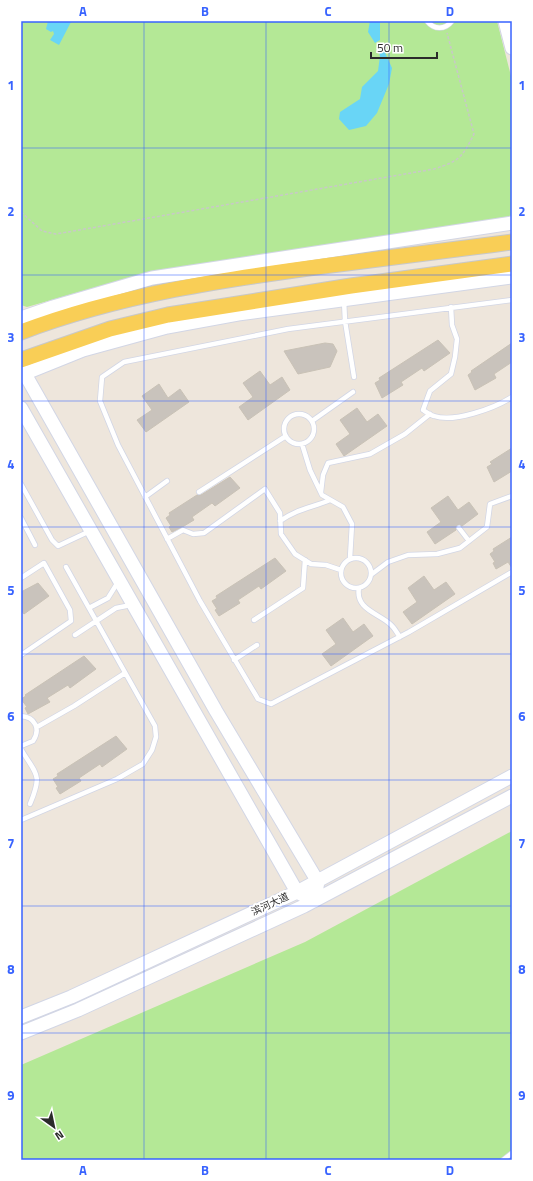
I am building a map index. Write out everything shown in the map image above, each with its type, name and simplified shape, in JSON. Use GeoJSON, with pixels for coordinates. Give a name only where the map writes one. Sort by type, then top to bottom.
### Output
{"type":"FeatureCollection","features":[{"type":"Feature","properties":{"kind":"main road"},"geometry":{"type":"LineString","coordinates":[[21,332],[100,307],[172,289],[236,277],[512,242]]}},
{"type":"Feature","properties":{"kind":"main road"},"geometry":{"type":"LineString","coordinates":[[22,369],[110,329],[168,315],[344,293],[512,264]]}},
{"type":"Feature","properties":{"kind":"street"},"geometry":{"type":"LineString","coordinates":[[505,21],[512,48]]}},
{"type":"Feature","properties":{"kind":"street"},"geometry":{"type":"LineString","coordinates":[[21,318],[152,278],[512,223]]}},
{"type":"Feature","properties":{"kind":"street"},"geometry":{"type":"LineString","coordinates":[[344,293],[512,277]]}},
{"type":"Feature","properties":{"kind":"street"},"geometry":{"type":"LineString","coordinates":[[21,408],[297,892],[314,901],[318,882],[216,711],[22,369]]}},
{"type":"Feature","properties":{"kind":"street","name":"滨河大道"},"geometry":{"type":"LineString","coordinates":[[21,1017],[71,997],[318,882],[512,776]]}},
{"type":"Feature","properties":{"kind":"street","name":"滨河大道"},"geometry":{"type":"LineString","coordinates":[[21,1033],[78,1010],[314,901],[512,796]]}},
{"type":"Feature","properties":{"kind":"lane"},"geometry":{"type":"LineString","coordinates":[[427,21],[436,28],[445,27],[452,21]]}},
{"type":"Feature","properties":{"kind":"lane"},"geometry":{"type":"LineString","coordinates":[[344,293],[345,321],[354,377]]}},
{"type":"Feature","properties":{"kind":"lane"},"geometry":{"type":"LineString","coordinates":[[512,300],[288,329],[124,362],[102,377],[100,401],[118,445],[167,539],[200,601],[258,699],[271,704],[400,637],[512,572]]}},
{"type":"Feature","properties":{"kind":"lane"},"geometry":{"type":"LineString","coordinates":[[451,307],[452,325],[457,339],[451,374],[430,391],[423,410],[435,416],[465,416],[499,405],[512,397]]}},
{"type":"Feature","properties":{"kind":"lane"},"geometry":{"type":"LineString","coordinates":[[312,421],[353,392]]}},
{"type":"Feature","properties":{"kind":"lane"},"geometry":{"type":"LineString","coordinates":[[321,492],[323,475],[328,463],[370,454],[405,434],[430,414]]}},
{"type":"Feature","properties":{"kind":"lane"},"geometry":{"type":"LineString","coordinates":[[294,415],[304,415],[312,421],[314,425],[314,435],[311,440],[302,444],[293,443],[286,436],[284,426],[286,422],[294,415]]}},
{"type":"Feature","properties":{"kind":"lane"},"geometry":{"type":"LineString","coordinates":[[199,492],[286,436]]}},
{"type":"Feature","properties":{"kind":"lane"},"geometry":{"type":"LineString","coordinates":[[302,444],[310,470],[321,492],[330,500],[343,507],[352,524],[350,558],[343,565],[341,570],[342,580],[345,584],[354,588],[359,588],[368,583],[372,574],[388,562],[408,555],[437,554],[460,548],[487,527],[490,504],[512,496]]}},
{"type":"Feature","properties":{"kind":"lane"},"geometry":{"type":"LineString","coordinates":[[145,497],[167,481]]}},
{"type":"Feature","properties":{"kind":"lane"},"geometry":{"type":"LineString","coordinates":[[21,484],[52,540],[58,546],[90,531]]}},
{"type":"Feature","properties":{"kind":"lane"},"geometry":{"type":"LineString","coordinates":[[167,539],[183,530],[193,534],[204,533],[265,489],[280,513],[281,534],[295,554],[311,564],[326,565],[341,570]]}},
{"type":"Feature","properties":{"kind":"lane"},"geometry":{"type":"LineString","coordinates":[[280,521],[297,511],[330,500]]}},
{"type":"Feature","properties":{"kind":"lane"},"geometry":{"type":"LineString","coordinates":[[21,518],[35,545]]}},
{"type":"Feature","properties":{"kind":"lane"},"geometry":{"type":"LineString","coordinates":[[459,528],[469,541]]}},
{"type":"Feature","properties":{"kind":"lane"},"geometry":{"type":"LineString","coordinates":[[350,558],[360,558],[365,560],[369,564],[372,574]]}},
{"type":"Feature","properties":{"kind":"lane"},"geometry":{"type":"LineString","coordinates":[[254,620],[303,588],[306,560]]}},
{"type":"Feature","properties":{"kind":"lane"},"geometry":{"type":"LineString","coordinates":[[21,578],[44,563],[70,610],[71,621],[21,655]]}},
{"type":"Feature","properties":{"kind":"lane"},"geometry":{"type":"LineString","coordinates":[[21,820],[117,779],[143,764],[154,744],[156,737],[155,726],[66,567]]}},
{"type":"Feature","properties":{"kind":"lane"},"geometry":{"type":"LineString","coordinates":[[89,608],[108,598],[119,581]]}},
{"type":"Feature","properties":{"kind":"lane"},"geometry":{"type":"LineString","coordinates":[[359,588],[358,593],[362,603],[373,614],[390,624],[400,637]]}},
{"type":"Feature","properties":{"kind":"lane"},"geometry":{"type":"LineString","coordinates":[[75,635],[116,608],[132,604]]}},
{"type":"Feature","properties":{"kind":"lane"},"geometry":{"type":"LineString","coordinates":[[234,660],[257,645]]}},
{"type":"Feature","properties":{"kind":"lane"},"geometry":{"type":"LineString","coordinates":[[37,727],[67,710],[125,673]]}},
{"type":"Feature","properties":{"kind":"lane"},"geometry":{"type":"LineString","coordinates":[[21,716],[31,718],[37,727],[36,737],[33,741],[21,747],[34,769],[38,785],[30,804]]}},
{"type":"Feature","properties":{"kind":"lane"},"geometry":{"type":"LineString","coordinates":[[503,1160],[512,1153]]}},
{"type":"Feature","properties":{"kind":"path"},"geometry":{"type":"LineString","coordinates":[[21,212],[42,231],[56,234],[434,170],[452,163],[463,154],[474,134],[445,27]]}},
{"type":"Feature","properties":{"kind":"green space"},"geometry":{"type":"Polygon","coordinates":[[[21,21],[497,21],[512,80],[512,216],[142,274],[27,307],[21,305],[21,21]]]}},
{"type":"Feature","properties":{"kind":"green space"},"geometry":{"type":"Polygon","coordinates":[[[512,831],[512,1160],[21,1160],[21,1065],[305,942],[512,831]]]}},
{"type":"Feature","properties":{"kind":"water"},"geometry":{"type":"Polygon","coordinates":[[[48,21],[71,22],[59,45],[50,40],[54,34],[53,31],[51,32],[46,29],[48,21]]]}},
{"type":"Feature","properties":{"kind":"water"},"geometry":{"type":"Polygon","coordinates":[[[370,21],[380,21],[380,40],[375,43],[368,32],[370,21]]]}},
{"type":"Feature","properties":{"kind":"water"},"geometry":{"type":"Polygon","coordinates":[[[382,46],[392,68],[389,84],[377,113],[366,126],[349,130],[339,119],[340,112],[360,99],[362,87],[378,71],[380,56],[378,49],[382,46]]]}},
{"type":"Feature","properties":{"kind":"building"},"geometry":{"type":"Polygon","coordinates":[[[438,340],[450,353],[424,371],[422,368],[401,382],[403,385],[382,398],[375,383],[380,380],[379,378],[438,340]]]}},
{"type":"Feature","properties":{"kind":"building"},"geometry":{"type":"Polygon","coordinates":[[[325,343],[333,344],[337,351],[330,367],[298,374],[284,351],[325,343]]]}},
{"type":"Feature","properties":{"kind":"building"},"geometry":{"type":"Polygon","coordinates":[[[512,343],[512,362],[494,374],[496,378],[475,390],[468,375],[472,372],[471,371],[512,343]]]}},
{"type":"Feature","properties":{"kind":"building"},"geometry":{"type":"Polygon","coordinates":[[[260,371],[270,385],[282,377],[290,390],[248,420],[239,407],[253,397],[243,383],[260,371]]]}},
{"type":"Feature","properties":{"kind":"building"},"geometry":{"type":"Polygon","coordinates":[[[159,384],[168,398],[180,389],[189,402],[146,432],[137,420],[152,410],[142,396],[159,384]]]}},
{"type":"Feature","properties":{"kind":"building"},"geometry":{"type":"Polygon","coordinates":[[[357,408],[367,422],[378,414],[387,426],[344,456],[336,444],[350,434],[340,420],[357,408]]]}},
{"type":"Feature","properties":{"kind":"building"},"geometry":{"type":"Polygon","coordinates":[[[512,448],[512,471],[494,482],[487,467],[492,464],[490,462],[512,448]]]}},
{"type":"Feature","properties":{"kind":"building"},"geometry":{"type":"Polygon","coordinates":[[[230,477],[240,488],[215,506],[212,503],[192,517],[194,520],[172,532],[169,527],[171,526],[166,518],[170,515],[169,513],[197,495],[201,495],[230,477]]]}},
{"type":"Feature","properties":{"kind":"building"},"geometry":{"type":"Polygon","coordinates":[[[448,496],[458,510],[469,502],[478,514],[462,526],[457,525],[456,530],[435,544],[427,532],[441,522],[431,508],[448,496]]]}},
{"type":"Feature","properties":{"kind":"building"},"geometry":{"type":"Polygon","coordinates":[[[512,537],[512,568],[508,562],[496,569],[493,563],[495,562],[490,554],[494,551],[493,549],[512,537]]]}},
{"type":"Feature","properties":{"kind":"building"},"geometry":{"type":"Polygon","coordinates":[[[275,558],[286,571],[261,589],[259,586],[238,600],[240,603],[219,616],[212,601],[217,598],[216,596],[275,558]]]}},
{"type":"Feature","properties":{"kind":"building"},"geometry":{"type":"Polygon","coordinates":[[[424,576],[434,590],[446,582],[455,594],[412,624],[403,612],[417,602],[408,588],[424,576]]]}},
{"type":"Feature","properties":{"kind":"building"},"geometry":{"type":"Polygon","coordinates":[[[38,583],[49,596],[24,614],[21,610],[21,592],[38,583]]]}},
{"type":"Feature","properties":{"kind":"building"},"geometry":{"type":"Polygon","coordinates":[[[343,618],[353,632],[364,624],[373,636],[331,666],[322,654],[336,644],[326,630],[343,618]]]}},
{"type":"Feature","properties":{"kind":"building"},"geometry":{"type":"Polygon","coordinates":[[[84,656],[96,669],[70,688],[68,685],[47,698],[50,702],[28,714],[25,708],[27,707],[21,699],[84,656]]]}},
{"type":"Feature","properties":{"kind":"building"},"geometry":{"type":"Polygon","coordinates":[[[116,736],[127,749],[102,767],[100,764],[79,778],[81,781],[60,794],[53,779],[58,776],[57,774],[116,736]]]}}]}
